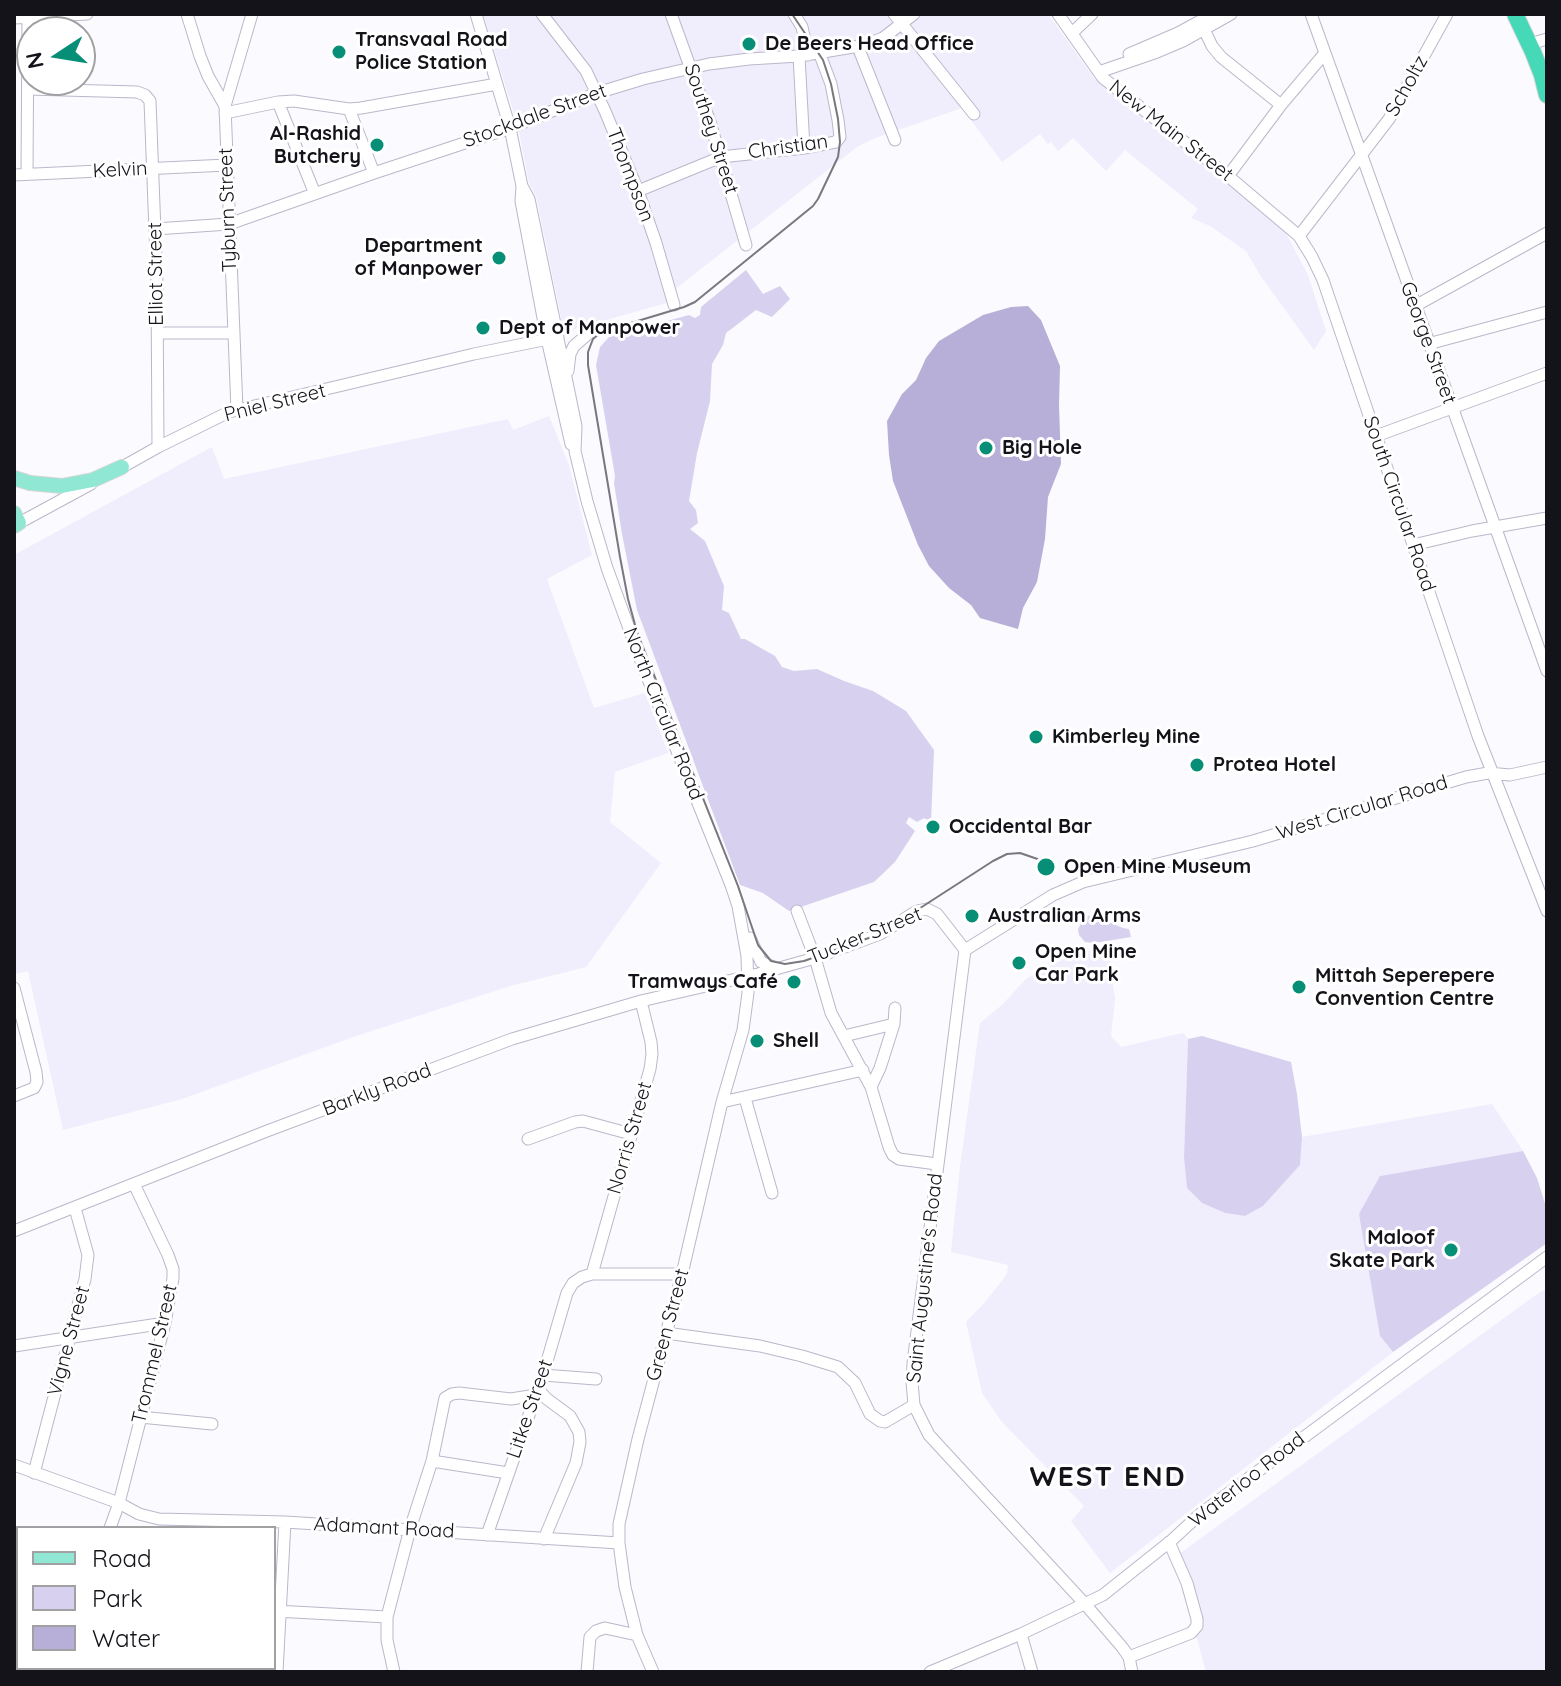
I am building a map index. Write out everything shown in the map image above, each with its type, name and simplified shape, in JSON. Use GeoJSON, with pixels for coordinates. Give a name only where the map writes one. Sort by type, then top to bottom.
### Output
{"type":"FeatureCollection","features":[{"type":"Feature","properties":{"kind":"highway"},"geometry":{"type":"LineString","coordinates":[[1515,14],[1540,45]]}},
{"type":"Feature","properties":{"kind":"highway"},"geometry":{"type":"LineString","coordinates":[[1527,14],[1540,45],[1547,95]]}},
{"type":"Feature","properties":{"kind":"main road"},"geometry":{"type":"LineString","coordinates":[[14,478],[38,485],[62,486],[93,480],[122,467]]}},
{"type":"Feature","properties":{"kind":"street"},"geometry":{"type":"LineString","coordinates":[[58,16],[87,14]]}},
{"type":"Feature","properties":{"kind":"street"},"geometry":{"type":"LineString","coordinates":[[187,14],[200,56],[225,109],[294,101],[349,109],[497,84]]}},
{"type":"Feature","properties":{"kind":"street","name":"Tyburn Street"},"geometry":{"type":"LineString","coordinates":[[237,410],[225,109],[252,14]]}},
{"type":"Feature","properties":{"kind":"street"},"geometry":{"type":"LineString","coordinates":[[476,14],[510,128],[522,186],[521,201],[552,338]]}},
{"type":"Feature","properties":{"kind":"street","name":"Thompson"},"geometry":{"type":"LineString","coordinates":[[542,14],[580,62],[597,93],[638,191],[674,305]]}},
{"type":"Feature","properties":{"kind":"street","name":"Southey Street"},"geometry":{"type":"LineString","coordinates":[[671,14],[721,157],[746,245]]}},
{"type":"Feature","properties":{"kind":"street"},"geometry":{"type":"LineString","coordinates":[[794,14],[802,27],[809,54],[804,148]]}},
{"type":"Feature","properties":{"kind":"street","name":"Stockdale Street"},"geometry":{"type":"LineString","coordinates":[[155,229],[229,224],[643,79],[749,59],[858,47],[883,38],[898,19],[914,14]]}},
{"type":"Feature","properties":{"kind":"street","name":"New Main Street"},"geometry":{"type":"LineString","coordinates":[[1058,14],[1111,84],[1299,236]]}},
{"type":"Feature","properties":{"kind":"street"},"geometry":{"type":"LineString","coordinates":[[1072,33],[1092,14]]}},
{"type":"Feature","properties":{"kind":"street"},"geometry":{"type":"LineString","coordinates":[[1202,25],[1213,14]]}},
{"type":"Feature","properties":{"kind":"street"},"geometry":{"type":"LineString","coordinates":[[1097,69],[1231,14]]}},
{"type":"Feature","properties":{"kind":"street","name":"George Street"},"geometry":{"type":"LineString","coordinates":[[1311,14],[1428,344],[1542,642],[1547,671]]}},
{"type":"Feature","properties":{"kind":"street","name":"Scholtz"},"geometry":{"type":"LineString","coordinates":[[1299,236],[1389,119],[1447,14]]}},
{"type":"Feature","properties":{"kind":"street"},"geometry":{"type":"LineString","coordinates":[[898,19],[974,114]]}},
{"type":"Feature","properties":{"kind":"street"},"geometry":{"type":"LineString","coordinates":[[1202,25],[1221,57],[1281,105]]}},
{"type":"Feature","properties":{"kind":"street"},"geometry":{"type":"LineString","coordinates":[[858,47],[895,140]]}},
{"type":"Feature","properties":{"kind":"street"},"geometry":{"type":"LineString","coordinates":[[1228,176],[1325,53]]}},
{"type":"Feature","properties":{"kind":"street","name":"Christian"},"geometry":{"type":"LineString","coordinates":[[638,191],[721,157],[833,144],[840,137],[831,84],[809,54]]}},
{"type":"Feature","properties":{"kind":"street","name":"Elliot Street"},"geometry":{"type":"LineString","coordinates":[[96,91],[137,92],[150,101],[158,333],[158,447]]}},
{"type":"Feature","properties":{"kind":"street"},"geometry":{"type":"LineString","coordinates":[[27,174],[28,96]]}},
{"type":"Feature","properties":{"kind":"street"},"geometry":{"type":"LineString","coordinates":[[278,102],[315,194]]}},
{"type":"Feature","properties":{"kind":"street"},"geometry":{"type":"LineString","coordinates":[[349,109],[374,173]]}},
{"type":"Feature","properties":{"kind":"street","name":"Kelvin"},"geometry":{"type":"LineString","coordinates":[[14,175],[227,165]]}},
{"type":"Feature","properties":{"kind":"street"},"geometry":{"type":"LineString","coordinates":[[1415,306],[1547,233]]}},
{"type":"Feature","properties":{"kind":"street","name":"South Circular Road"},"geometry":{"type":"LineString","coordinates":[[1299,236],[1323,280],[1478,736],[1546,905]]}},
{"type":"Feature","properties":{"kind":"street"},"geometry":{"type":"LineString","coordinates":[[1428,344],[1547,312]]}},
{"type":"Feature","properties":{"kind":"street"},"geometry":{"type":"LineString","coordinates":[[567,381],[574,346],[596,327]]}},
{"type":"Feature","properties":{"kind":"street"},"geometry":{"type":"LineString","coordinates":[[158,333],[232,333]]}},
{"type":"Feature","properties":{"kind":"street","name":"North Circular Road"},"geometry":{"type":"LineString","coordinates":[[552,338],[567,381],[576,426],[575,451]]}},
{"type":"Feature","properties":{"kind":"street","name":"North Circular Road"},"geometry":{"type":"LineString","coordinates":[[552,338],[569,438],[587,501],[642,664],[737,904],[746,943],[749,977]]}},
{"type":"Feature","properties":{"kind":"street","name":"Pniel Street"},"geometry":{"type":"LineString","coordinates":[[16,520],[223,414],[552,338]]}},
{"type":"Feature","properties":{"kind":"street"},"geometry":{"type":"LineString","coordinates":[[1376,436],[1547,373]]}},
{"type":"Feature","properties":{"kind":"street"},"geometry":{"type":"LineString","coordinates":[[1413,545],[1547,518]]}},
{"type":"Feature","properties":{"kind":"street","name":"West Circular Road"},"geometry":{"type":"LineString","coordinates":[[965,950],[1053,895],[1083,882],[1253,841],[1466,777],[1484,773],[1510,775],[1547,767]]}},
{"type":"Feature","properties":{"kind":"street"},"geometry":{"type":"LineString","coordinates":[[737,904],[761,962],[778,969]]}},
{"type":"Feature","properties":{"kind":"street","name":"Tucker Street"},"geometry":{"type":"LineString","coordinates":[[749,977],[872,938],[922,909],[930,910],[941,918],[965,950]]}},
{"type":"Feature","properties":{"kind":"street"},"geometry":{"type":"LineString","coordinates":[[797,911],[831,1013],[871,1087],[893,1155],[899,1159],[937,1164]]}},
{"type":"Feature","properties":{"kind":"street","name":"Saint Augustine's Road"},"geometry":{"type":"LineString","coordinates":[[965,950],[913,1363],[914,1405],[929,1435],[1085,1604],[1129,1657],[1132,1672]]}},
{"type":"Feature","properties":{"kind":"street","name":"Barkly Road"},"geometry":{"type":"LineString","coordinates":[[14,1231],[512,1039],[641,1001],[749,977]]}},
{"type":"Feature","properties":{"kind":"street","name":"Green Street"},"geometry":{"type":"LineString","coordinates":[[653,1672],[637,1635],[625,1587],[619,1524],[746,1013],[749,977]]}},
{"type":"Feature","properties":{"kind":"street"},"geometry":{"type":"LineString","coordinates":[[14,988],[37,1082],[34,1088],[14,1096]]}},
{"type":"Feature","properties":{"kind":"street","name":"Norris Street"},"geometry":{"type":"LineString","coordinates":[[592,1274],[650,1069],[652,1054],[641,1001]]}},
{"type":"Feature","properties":{"kind":"street"},"geometry":{"type":"LineString","coordinates":[[871,1087],[894,1024],[895,1008]]}},
{"type":"Feature","properties":{"kind":"street"},"geometry":{"type":"LineString","coordinates":[[844,1036],[894,1024]]}},
{"type":"Feature","properties":{"kind":"street"},"geometry":{"type":"LineString","coordinates":[[722,1102],[863,1070]]}},
{"type":"Feature","properties":{"kind":"street"},"geometry":{"type":"LineString","coordinates":[[745,1098],[772,1193]]}},
{"type":"Feature","properties":{"kind":"street"},"geometry":{"type":"LineString","coordinates":[[528,1139],[583,1121],[631,1134]]}},
{"type":"Feature","properties":{"kind":"street","name":"Trommel Street"},"geometry":{"type":"LineString","coordinates":[[111,1526],[172,1289],[173,1269],[134,1184]]}},
{"type":"Feature","properties":{"kind":"street","name":"Vigne Street"},"geometry":{"type":"LineString","coordinates":[[34,1473],[88,1264],[75,1208]]}},
{"type":"Feature","properties":{"kind":"street","name":"Waterloo Road"},"geometry":{"type":"LineString","coordinates":[[930,1672],[1103,1595],[1199,1515],[1547,1257]]}},
{"type":"Feature","properties":{"kind":"street"},"geometry":{"type":"LineString","coordinates":[[592,1274],[682,1274]]}},
{"type":"Feature","properties":{"kind":"street","name":"Litke Street"},"geometry":{"type":"LineString","coordinates":[[487,1535],[543,1375],[567,1293],[573,1283],[592,1274]]}},
{"type":"Feature","properties":{"kind":"street"},"geometry":{"type":"LineString","coordinates":[[14,1346],[165,1323]]}},
{"type":"Feature","properties":{"kind":"street"},"geometry":{"type":"LineString","coordinates":[[666,1333],[760,1346],[838,1367],[855,1383],[870,1414],[880,1421],[885,1422],[914,1405]]}},
{"type":"Feature","properties":{"kind":"street"},"geometry":{"type":"LineString","coordinates":[[543,1375],[596,1379]]}},
{"type":"Feature","properties":{"kind":"street"},"geometry":{"type":"LineString","coordinates":[[394,1672],[387,1640],[387,1617],[432,1461],[447,1395],[459,1393],[511,1399],[537,1392],[570,1416],[579,1432],[576,1463],[544,1539]]}},
{"type":"Feature","properties":{"kind":"street"},"geometry":{"type":"LineString","coordinates":[[140,1417],[212,1424]]}},
{"type":"Feature","properties":{"kind":"street"},"geometry":{"type":"LineString","coordinates":[[432,1461],[508,1473]]}},
{"type":"Feature","properties":{"kind":"street","name":"Adamant Road"},"geometry":{"type":"LineString","coordinates":[[14,1465],[159,1519],[285,1522],[619,1543]]}},
{"type":"Feature","properties":{"kind":"street"},"geometry":{"type":"LineString","coordinates":[[277,1672],[277,1611],[285,1522]]}},
{"type":"Feature","properties":{"kind":"street"},"geometry":{"type":"LineString","coordinates":[[1129,1657],[1191,1633],[1197,1626],[1187,1583],[1169,1542]]}},
{"type":"Feature","properties":{"kind":"street"},"geometry":{"type":"LineString","coordinates":[[277,1611],[387,1617]]}},
{"type":"Feature","properties":{"kind":"street"},"geometry":{"type":"LineString","coordinates":[[587,1672],[590,1637],[596,1631],[605,1628],[637,1635]]}},
{"type":"Feature","properties":{"kind":"street"},"geometry":{"type":"LineString","coordinates":[[1021,1634],[1032,1672]]}},
{"type":"Feature","properties":{"kind":"shaded area"},"geometry":{"type":"Polygon","coordinates":[[[483,14],[1048,14],[1094,78],[1285,231],[1308,275],[1326,331],[1314,350],[1246,251],[1210,226],[1191,218],[1198,209],[1125,150],[1106,171],[1073,138],[1058,151],[1040,134],[1002,162],[962,108],[857,147],[674,290],[670,302],[564,332],[536,196],[529,183],[518,126],[483,14]]]}},
{"type":"Feature","properties":{"kind":"shaded area"},"geometry":{"type":"Polygon","coordinates":[[[549,416],[569,465],[592,555],[547,579],[594,708],[645,693],[668,753],[615,772],[610,822],[661,863],[586,967],[510,986],[353,1037],[182,1099],[63,1130],[28,971],[14,974],[14,555],[212,447],[224,479],[508,419],[513,430],[549,416]]]}},
{"type":"Feature","properties":{"kind":"shaded area"},"geometry":{"type":"Polygon","coordinates":[[[1108,947],[1115,999],[1111,1036],[1121,1047],[1183,1033],[1188,1039],[1184,1158],[1187,1188],[1202,1203],[1225,1213],[1245,1216],[1263,1206],[1300,1165],[1302,1137],[1492,1104],[1523,1151],[1380,1176],[1380,1336],[1393,1352],[1110,1573],[1071,1521],[1084,1506],[1002,1422],[982,1393],[966,1322],[1007,1274],[1008,1265],[951,1252],[980,1023],[1026,979],[1073,954],[1108,947]]]}},
{"type":"Feature","properties":{"kind":"shaded area"},"geometry":{"type":"Polygon","coordinates":[[[1547,1289],[1547,1672],[1206,1672],[1175,1557],[1547,1289]]]}},
{"type":"Feature","properties":{"kind":"green space"},"geometry":{"type":"Polygon","coordinates":[[[746,270],[763,294],[780,286],[790,299],[772,317],[756,310],[726,333],[712,364],[710,401],[689,501],[696,510],[698,523],[690,529],[705,541],[724,586],[722,610],[729,613],[741,639],[775,656],[782,667],[794,671],[817,669],[873,691],[906,711],[934,750],[931,822],[924,818],[917,822],[909,817],[906,823],[915,831],[895,862],[874,882],[789,911],[763,893],[740,885],[637,610],[596,365],[600,347],[609,337],[689,315],[695,318],[700,315],[701,307],[746,270]]]}},
{"type":"Feature","properties":{"kind":"green space"},"geometry":{"type":"Polygon","coordinates":[[[1092,915],[1129,929],[1131,937],[1085,942],[1078,929],[1085,917],[1092,915]]]}},
{"type":"Feature","properties":{"kind":"green space"},"geometry":{"type":"Polygon","coordinates":[[[1202,1036],[1291,1062],[1302,1137],[1300,1165],[1263,1206],[1245,1216],[1225,1213],[1202,1203],[1187,1188],[1184,1158],[1188,1039],[1202,1036]]]}},
{"type":"Feature","properties":{"kind":"green space","name":"Maloof Skate Park"},"geometry":{"type":"Polygon","coordinates":[[[1523,1151],[1537,1178],[1547,1210],[1547,1243],[1393,1352],[1380,1336],[1359,1214],[1380,1176],[1523,1151]]]}},
{"type":"Feature","properties":{"kind":"water"},"geometry":{"type":"Polygon","coordinates":[[[1028,306],[1041,320],[1060,366],[1061,464],[1048,497],[1045,539],[1037,582],[1023,608],[1018,629],[980,618],[971,605],[949,588],[929,566],[893,481],[887,421],[939,341],[983,315],[1028,306]]]}},
{"type":"Feature","properties":{"kind":"tram line"},"geometry":{"type":"LineString","coordinates":[[792,14],[823,60],[838,119],[838,157],[818,199],[695,302],[601,332],[593,339],[588,352],[620,557],[637,632],[738,886],[758,945],[771,961],[785,964],[804,961],[880,934],[1007,854],[1020,853],[1055,865]]}},
{"type":"Feature","properties":{"kind":"place","name":"De Beers Head Office"},"geometry":{"type":"Point","coordinates":[749,44]}},
{"type":"Feature","properties":{"kind":"place","name":"Transvaal Road Police Station"},"geometry":{"type":"Point","coordinates":[339,52]}},
{"type":"Feature","properties":{"kind":"place","name":"Al-Rashid Butchery"},"geometry":{"type":"Point","coordinates":[377,145]}},
{"type":"Feature","properties":{"kind":"place","name":"Department of Manpower"},"geometry":{"type":"Point","coordinates":[499,258]}},
{"type":"Feature","properties":{"kind":"place","name":"Dept of Manpower"},"geometry":{"type":"Point","coordinates":[483,328]}},
{"type":"Feature","properties":{"kind":"place","name":"Big Hole"},"geometry":{"type":"Point","coordinates":[986,448]}},
{"type":"Feature","properties":{"kind":"place","name":"Kimberley Mine"},"geometry":{"type":"Point","coordinates":[1036,737]}},
{"type":"Feature","properties":{"kind":"place","name":"Protea Hotel"},"geometry":{"type":"Point","coordinates":[1197,765]}},
{"type":"Feature","properties":{"kind":"place","name":"Occidental Bar"},"geometry":{"type":"Point","coordinates":[933,827]}},
{"type":"Feature","properties":{"kind":"place","name":"Open Mine Museum"},"geometry":{"type":"Point","coordinates":[1046,867]}},
{"type":"Feature","properties":{"kind":"place","name":"Australian Arms"},"geometry":{"type":"Point","coordinates":[972,916]}},
{"type":"Feature","properties":{"kind":"place","name":"Open Mine Car Park"},"geometry":{"type":"Point","coordinates":[1019,963]}},
{"type":"Feature","properties":{"kind":"place","name":"Tramways Café"},"geometry":{"type":"Point","coordinates":[794,982]}},
{"type":"Feature","properties":{"kind":"place","name":"Mittah Seperepere Convention Centre"},"geometry":{"type":"Point","coordinates":[1299,987]}},
{"type":"Feature","properties":{"kind":"place","name":"Shell"},"geometry":{"type":"Point","coordinates":[757,1041]}},
{"type":"Feature","properties":{"kind":"place","name":"Maloof Skate Park"},"geometry":{"type":"Point","coordinates":[1451,1250]}},
{"type":"Feature","properties":{"kind":"district","name":"WEST END"},"geometry":{"type":"Point","coordinates":[1108,1478]}}]}
